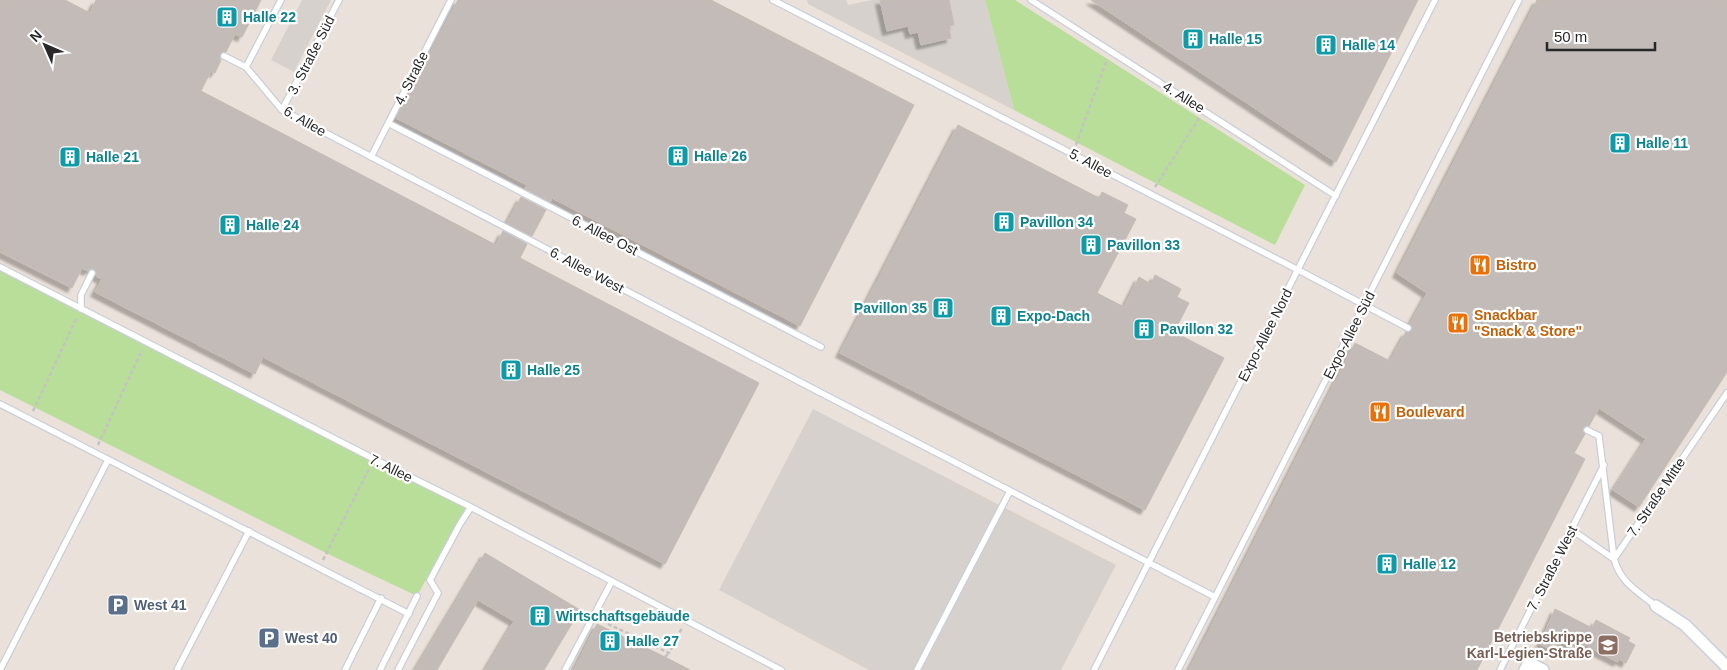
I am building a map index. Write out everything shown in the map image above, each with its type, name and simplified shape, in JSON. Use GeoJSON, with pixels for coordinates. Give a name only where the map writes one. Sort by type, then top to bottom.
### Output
{"type":"FeatureCollection","features":[{"type":"Feature","properties":{"kind":"street"},"geometry":{"type":"LineString","coordinates":[[1656,606],[1685,625],[1727,667]]}},
{"type":"Feature","properties":{"kind":"street"},"geometry":{"type":"LineString","coordinates":[[1527,666],[1543,670]]}},
{"type":"Feature","properties":{"kind":"lane"},"geometry":{"type":"LineString","coordinates":[[246,67],[281,0]]}},
{"type":"Feature","properties":{"kind":"lane","name":"3. Straße Süd"},"geometry":{"type":"LineString","coordinates":[[282,110],[339,0]]}},
{"type":"Feature","properties":{"kind":"lane","name":"4. Straße"},"geometry":{"type":"LineString","coordinates":[[371,157],[451,0]]}},
{"type":"Feature","properties":{"kind":"lane","name":"5. Allee"},"geometry":{"type":"LineString","coordinates":[[773,0],[1299,270],[1408,328]]}},
{"type":"Feature","properties":{"kind":"lane","name":"4. Allee"},"geometry":{"type":"LineString","coordinates":[[1031,0],[1336,196]]}},
{"type":"Feature","properties":{"kind":"lane","name":"Expo-Allee Nord"},"geometry":{"type":"LineString","coordinates":[[1094,670],[1435,0]]}},
{"type":"Feature","properties":{"kind":"lane","name":"Expo-Allee Süd"},"geometry":{"type":"LineString","coordinates":[[1178,670],[1365,306],[1519,0]]}},
{"type":"Feature","properties":{"kind":"lane","name":"6. Allee"},"geometry":{"type":"LineString","coordinates":[[224,56],[246,67],[282,110],[371,157]]}},
{"type":"Feature","properties":{"kind":"lane","name":"6. Allee Ost"},"geometry":{"type":"LineString","coordinates":[[388,123],[821,347]]}},
{"type":"Feature","properties":{"kind":"lane","name":"6. Allee West"},"geometry":{"type":"LineString","coordinates":[[371,157],[1148,564],[1215,597]]}},
{"type":"Feature","properties":{"kind":"lane","name":"7. Allee"},"geometry":{"type":"LineString","coordinates":[[0,267],[471,507],[781,670]]}},
{"type":"Feature","properties":{"kind":"lane"},"geometry":{"type":"LineString","coordinates":[[81,309],[81,296],[92,273]]}},
{"type":"Feature","properties":{"kind":"lane","name":"7. Straße Mitte"},"geometry":{"type":"LineString","coordinates":[[1614,559],[1727,393]]}},
{"type":"Feature","properties":{"kind":"lane"},"geometry":{"type":"LineString","coordinates":[[0,404],[409,614]]}},
{"type":"Feature","properties":{"kind":"lane"},"geometry":{"type":"LineString","coordinates":[[1588,430],[1600,436],[1614,559],[1618,572],[1626,583],[1656,606]]}},
{"type":"Feature","properties":{"kind":"lane"},"geometry":{"type":"LineString","coordinates":[[0,670],[108,460]]}},
{"type":"Feature","properties":{"kind":"lane","name":"7. Straße West"},"geometry":{"type":"LineString","coordinates":[[1500,670],[1604,465]]}},
{"type":"Feature","properties":{"kind":"lane"},"geometry":{"type":"LineString","coordinates":[[917,670],[1010,491]]}},
{"type":"Feature","properties":{"kind":"lane"},"geometry":{"type":"LineString","coordinates":[[398,670],[438,593],[430,580],[471,507]]}},
{"type":"Feature","properties":{"kind":"lane"},"geometry":{"type":"LineString","coordinates":[[1572,530],[1614,559]]}},
{"type":"Feature","properties":{"kind":"lane"},"geometry":{"type":"LineString","coordinates":[[176,670],[249,531]]}},
{"type":"Feature","properties":{"kind":"lane"},"geometry":{"type":"LineString","coordinates":[[565,670],[612,581]]}},
{"type":"Feature","properties":{"kind":"lane"},"geometry":{"type":"LineString","coordinates":[[380,670],[409,614],[416,596]]}},
{"type":"Feature","properties":{"kind":"lane"},"geometry":{"type":"LineString","coordinates":[[345,670],[381,598]]}},
{"type":"Feature","properties":{"kind":"path"},"geometry":{"type":"LineString","coordinates":[[1072,154],[1110,51]]}},
{"type":"Feature","properties":{"kind":"path"},"geometry":{"type":"LineString","coordinates":[[1150,195],[1204,110]]}},
{"type":"Feature","properties":{"kind":"path"},"geometry":{"type":"LineString","coordinates":[[29,419],[81,309]]}},
{"type":"Feature","properties":{"kind":"path"},"geometry":{"type":"LineString","coordinates":[[95,453],[145,342]]}},
{"type":"Feature","properties":{"kind":"path"},"geometry":{"type":"LineString","coordinates":[[320,567],[374,459]]}},
{"type":"Feature","properties":{"kind":"path"},"geometry":{"type":"LineString","coordinates":[[593,617],[669,653]]}},
{"type":"Feature","properties":{"kind":"path"},"geometry":{"type":"LineString","coordinates":[[665,657],[669,653],[686,620]]}},
{"type":"Feature","properties":{"kind":"green space"},"geometry":{"type":"Polygon","coordinates":[[[985,0],[1015,0],[1305,185],[1275,245],[1014,110],[985,0]]]}},
{"type":"Feature","properties":{"kind":"green space"},"geometry":{"type":"Polygon","coordinates":[[[0,267],[467,505],[417,596],[326,553],[0,390],[0,267]]]}},
{"type":"Feature","properties":{"kind":"shaded area"},"geometry":{"type":"Polygon","coordinates":[[[302,0],[331,0],[294,72],[271,60],[302,0]]]}},
{"type":"Feature","properties":{"kind":"shaded area"},"geometry":{"type":"Polygon","coordinates":[[[807,0],[846,0],[848,5],[880,0],[887,31],[908,26],[910,34],[918,32],[921,45],[950,38],[948,26],[954,24],[949,0],[985,0],[1014,110],[808,4],[807,0]]]}},
{"type":"Feature","properties":{"kind":"shaded area"},"geometry":{"type":"Polygon","coordinates":[[[813,409],[1116,565],[1061,670],[869,670],[719,590],[813,409]]]}},
{"type":"Feature","properties":{"kind":"building"},"geometry":{"type":"Polygon","coordinates":[[[0,0],[65,0],[90,13],[96,0],[261,0],[242,37],[235,34],[226,52],[220,54],[221,60],[215,73],[211,71],[201,91],[496,245],[503,231],[527,244],[520,258],[759,383],[665,564],[263,357],[255,374],[95,292],[102,279],[96,276],[97,272],[94,269],[88,271],[82,268],[72,288],[0,252],[0,0]]]}},
{"type":"Feature","properties":{"kind":"building","name":"Halle 26"},"geometry":{"type":"Polygon","coordinates":[[[458,0],[711,0],[914,105],[800,326],[552,198],[550,202],[525,189],[527,185],[396,118],[458,0]]]}},
{"type":"Feature","properties":{"kind":"building"},"geometry":{"type":"Polygon","coordinates":[[[880,0],[949,0],[954,25],[948,26],[951,38],[921,45],[918,32],[910,34],[908,26],[887,31],[880,0]]]}},
{"type":"Feature","properties":{"kind":"building","name":"Halle 14"},"geometry":{"type":"Polygon","coordinates":[[[1091,0],[1418,0],[1336,162],[1091,0]]]}},
{"type":"Feature","properties":{"kind":"building"},"geometry":{"type":"Polygon","coordinates":[[[1537,0],[1727,0],[1727,372],[1639,507],[1613,490],[1646,439],[1599,408],[1589,426],[1586,425],[1583,428],[1582,431],[1585,434],[1574,453],[1585,459],[1477,670],[1189,670],[1355,343],[1390,361],[1406,332],[1412,330],[1410,324],[1427,293],[1397,273],[1537,0]]]}},
{"type":"Feature","properties":{"kind":"building","name":"Expo-Dach"},"geometry":{"type":"Polygon","coordinates":[[[958,125],[1099,198],[1102,192],[1128,205],[1124,213],[1136,219],[1097,293],[1124,307],[1139,277],[1151,284],[1155,275],[1181,289],[1177,297],[1189,303],[1174,332],[1224,358],[1145,510],[840,353],[958,125]]]}},
{"type":"Feature","properties":{"kind":"building"},"geometry":{"type":"Polygon","coordinates":[[[521,197],[546,210],[532,236],[507,223],[521,197]]]}},
{"type":"Feature","properties":{"kind":"building","name":"Wirtschaftsgebäude"},"geometry":{"type":"Polygon","coordinates":[[[485,553],[580,610],[544,670],[485,670],[514,621],[478,600],[437,670],[415,670],[485,553]]]}},
{"type":"Feature","properties":{"kind":"building"},"geometry":{"type":"Polygon","coordinates":[[[1555,609],[1592,628],[1596,620],[1630,638],[1628,641],[1635,645],[1626,663],[1619,659],[1618,662],[1575,640],[1572,646],[1556,638],[1550,649],[1540,644],[1555,609]]]}},
{"type":"Feature","properties":{"kind":"building","name":"Halle 27"},"geometry":{"type":"Polygon","coordinates":[[[597,624],[665,657],[690,670],[574,670],[597,624]]]}},
{"type":"Feature","properties":{"kind":"place","name":"Halle 22"},"geometry":{"type":"Point","coordinates":[227,17]}},
{"type":"Feature","properties":{"kind":"place","name":"Halle 15"},"geometry":{"type":"Point","coordinates":[1193,39]}},
{"type":"Feature","properties":{"kind":"place","name":"Halle 14"},"geometry":{"type":"Point","coordinates":[1326,45]}},
{"type":"Feature","properties":{"kind":"place","name":"Halle 11"},"geometry":{"type":"Point","coordinates":[1620,143]}},
{"type":"Feature","properties":{"kind":"place","name":"Halle 26"},"geometry":{"type":"Point","coordinates":[678,156]}},
{"type":"Feature","properties":{"kind":"place","name":"Halle 21"},"geometry":{"type":"Point","coordinates":[70,157]}},
{"type":"Feature","properties":{"kind":"place","name":"Pavillon 34"},"geometry":{"type":"Point","coordinates":[1004,222]}},
{"type":"Feature","properties":{"kind":"place","name":"Halle 24"},"geometry":{"type":"Point","coordinates":[230,225]}},
{"type":"Feature","properties":{"kind":"place","name":"Pavillon 33"},"geometry":{"type":"Point","coordinates":[1091,245]}},
{"type":"Feature","properties":{"kind":"place","name":"Bistro"},"geometry":{"type":"Point","coordinates":[1480,265]}},
{"type":"Feature","properties":{"kind":"place","name":"Pavillon 35"},"geometry":{"type":"Point","coordinates":[943,308]}},
{"type":"Feature","properties":{"kind":"place","name":"Expo-Dach"},"geometry":{"type":"Point","coordinates":[1001,316]}},
{"type":"Feature","properties":{"kind":"place","name":"Snackbar \"Snack & Store\""},"geometry":{"type":"Point","coordinates":[1458,323]}},
{"type":"Feature","properties":{"kind":"place","name":"Pavillon 32"},"geometry":{"type":"Point","coordinates":[1144,329]}},
{"type":"Feature","properties":{"kind":"place","name":"Halle 25"},"geometry":{"type":"Point","coordinates":[511,370]}},
{"type":"Feature","properties":{"kind":"place","name":"Boulevard"},"geometry":{"type":"Point","coordinates":[1380,412]}},
{"type":"Feature","properties":{"kind":"place","name":"Halle 12"},"geometry":{"type":"Point","coordinates":[1387,564]}},
{"type":"Feature","properties":{"kind":"place","name":"West 41"},"geometry":{"type":"Point","coordinates":[118,605]}},
{"type":"Feature","properties":{"kind":"place","name":"Wirtschaftsgebäude"},"geometry":{"type":"Point","coordinates":[540,616]}},
{"type":"Feature","properties":{"kind":"place","name":"West 40"},"geometry":{"type":"Point","coordinates":[269,638]}},
{"type":"Feature","properties":{"kind":"place","name":"Halle 27"},"geometry":{"type":"Point","coordinates":[610,641]}},
{"type":"Feature","properties":{"kind":"place","name":"Betriebskrippe Karl-Legien-Straße"},"geometry":{"type":"Point","coordinates":[1608,645]}}]}
